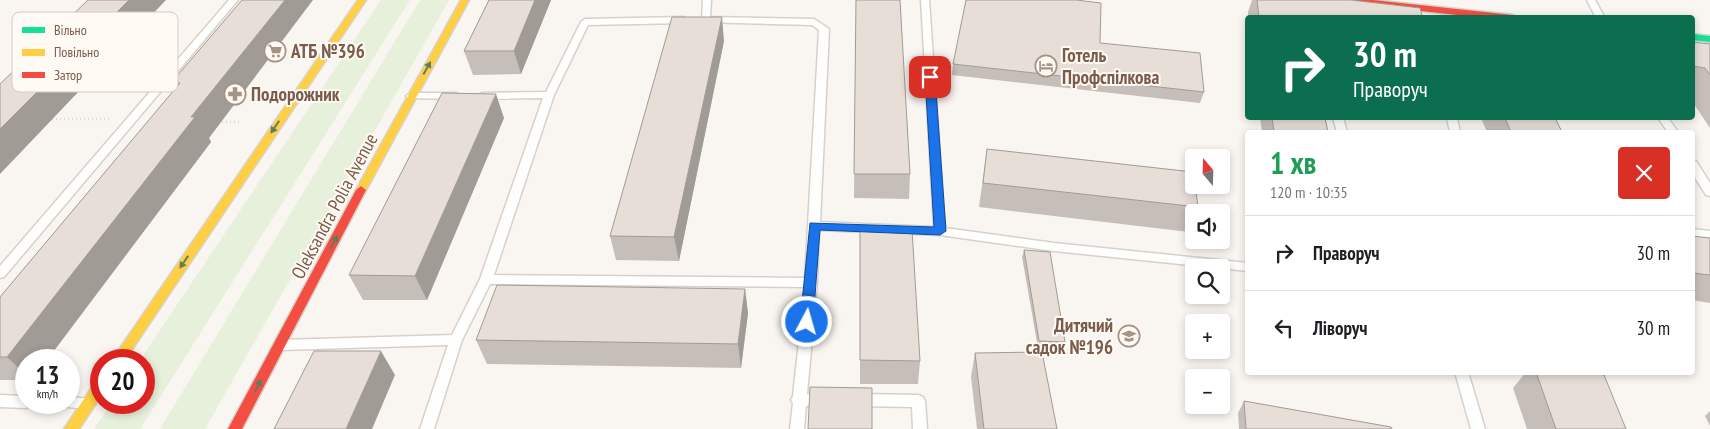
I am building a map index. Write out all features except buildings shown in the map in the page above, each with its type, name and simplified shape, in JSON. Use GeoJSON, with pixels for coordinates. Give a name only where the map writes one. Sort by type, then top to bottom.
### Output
{"type":"FeatureCollection","features":[{"type":"Feature","properties":{"kind":"main road"},"geometry":{"type":"LineString","coordinates":[[125,349],[362,0]]}},
{"type":"Feature","properties":{"kind":"main road","name":"Oleksandra Polia Avenue"},"geometry":{"type":"LineString","coordinates":[[235,429],[465,0]]}},
{"type":"Feature","properties":{"kind":"main road"},"geometry":{"type":"LineString","coordinates":[[1349,0],[1417,12],[1472,15]]}},
{"type":"Feature","properties":{"kind":"main road"},"geometry":{"type":"LineString","coordinates":[[1695,38],[1710,39]]}},
{"type":"Feature","properties":{"kind":"main road"},"geometry":{"type":"LineString","coordinates":[[71,429],[89,403]]}},
{"type":"Feature","properties":{"kind":"lane"},"geometry":{"type":"LineString","coordinates":[[178,65],[234,0]]}},
{"type":"Feature","properties":{"kind":"lane"},"geometry":{"type":"LineString","coordinates":[[705,20],[707,0]]}},
{"type":"Feature","properties":{"kind":"lane"},"geometry":{"type":"LineString","coordinates":[[925,0],[940,231]]}},
{"type":"Feature","properties":{"kind":"lane"},"geometry":{"type":"LineString","coordinates":[[1591,0],[1599,15]]}},
{"type":"Feature","properties":{"kind":"lane"},"geometry":{"type":"LineString","coordinates":[[427,429],[456,340],[486,279],[549,95],[585,22],[705,20],[814,22],[824,29],[811,283],[798,400],[797,429]]}},
{"type":"Feature","properties":{"kind":"lane"},"geometry":{"type":"LineString","coordinates":[[0,274],[154,92]]}},
{"type":"Feature","properties":{"kind":"lane"},"geometry":{"type":"LineString","coordinates":[[412,96],[549,95]]}},
{"type":"Feature","properties":{"kind":"lane"},"geometry":{"type":"LineString","coordinates":[[1695,169],[1710,192]]}},
{"type":"Feature","properties":{"kind":"lane"},"geometry":{"type":"LineString","coordinates":[[814,226],[940,231],[1054,247],[1245,267]]}},
{"type":"Feature","properties":{"kind":"lane"},"geometry":{"type":"LineString","coordinates":[[1695,233],[1710,235]]}},
{"type":"Feature","properties":{"kind":"lane"},"geometry":{"type":"LineString","coordinates":[[486,279],[811,283]]}},
{"type":"Feature","properties":{"kind":"lane"},"geometry":{"type":"LineString","coordinates":[[279,346],[456,340]]}},
{"type":"Feature","properties":{"kind":"lane"},"geometry":{"type":"LineString","coordinates":[[1462,375],[1478,429]]}},
{"type":"Feature","properties":{"kind":"lane"},"geometry":{"type":"LineString","coordinates":[[798,400],[918,401],[920,429]]}},
{"type":"Feature","properties":{"kind":"lane"},"geometry":{"type":"LineString","coordinates":[[0,401],[15,402]]}},
{"type":"Feature","properties":{"kind":"lane"},"geometry":{"type":"LineString","coordinates":[[80,403],[89,403]]}},
{"type":"Feature","properties":{"kind":"path"},"geometry":{"type":"LineString","coordinates":[[46,119],[130,120]]}},
{"type":"Feature","properties":{"kind":"path"},"geometry":{"type":"LineString","coordinates":[[214,122],[242,122]]}},
{"type":"Feature","properties":{"kind":"green space"},"geometry":{"type":"Polygon","coordinates":[[[381,0],[410,0],[155,405],[155,349],[147,349],[381,0]]]}},
{"type":"Feature","properties":{"kind":"green space"},"geometry":{"type":"Polygon","coordinates":[[[420,0],[449,0],[205,429],[160,429],[420,0]]]}},
{"type":"Feature","properties":{"kind":"green space"},"geometry":{"type":"Polygon","coordinates":[[[104,414],[149,414],[140,429],[94,429],[104,414]]]}},
{"type":"Feature","properties":{"kind":"traffic: fast"},"geometry":{"type":"LineString","coordinates":[[1695,37],[1710,39]]}},
{"type":"Feature","properties":{"kind":"traffic: slow"},"geometry":{"type":"LineString","coordinates":[[125,349],[362,0]]}},
{"type":"Feature","properties":{"kind":"traffic: slow"},"geometry":{"type":"LineString","coordinates":[[361,190],[465,0]]}},
{"type":"Feature","properties":{"kind":"traffic: slow"},"geometry":{"type":"LineString","coordinates":[[71,429],[90,401]]}},
{"type":"Feature","properties":{"kind":"traffic: jam"},"geometry":{"type":"LineString","coordinates":[[1349,0],[1486,15]]}},
{"type":"Feature","properties":{"kind":"traffic: jam"},"geometry":{"type":"LineString","coordinates":[[235,429],[361,190]]}},
{"type":"Feature","properties":{"kind":"place","name":"АТБ №396"},"geometry":{"type":"Point","coordinates":[275,51]}},
{"type":"Feature","properties":{"kind":"place","name":"Готель Профспілкова"},"geometry":{"type":"Point","coordinates":[1046,66]}},
{"type":"Feature","properties":{"kind":"place","name":"Подорожник"},"geometry":{"type":"Point","coordinates":[235,94]}},
{"type":"Feature","properties":{"kind":"place","name":"Дитячий садок №196"},"geometry":{"type":"Point","coordinates":[1129,336]}},
{"type":"Feature","properties":{"kind":"route"},"geometry":{"type":"LineString","coordinates":[[807,322],[814,226],[940,231],[930,77]]}}]}
